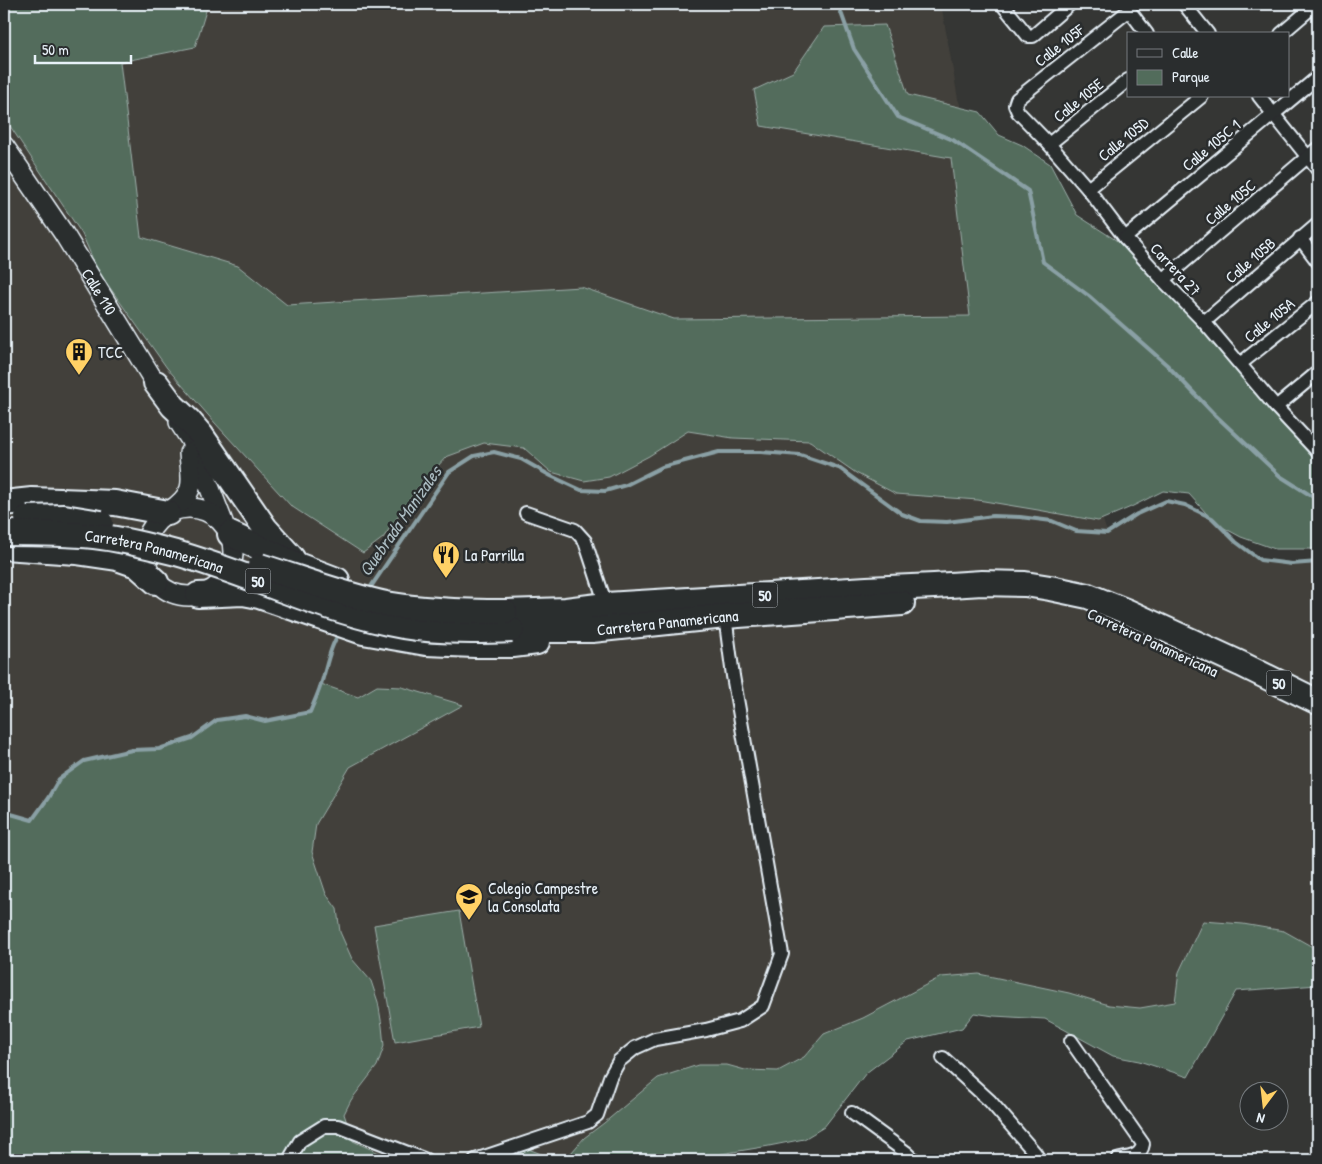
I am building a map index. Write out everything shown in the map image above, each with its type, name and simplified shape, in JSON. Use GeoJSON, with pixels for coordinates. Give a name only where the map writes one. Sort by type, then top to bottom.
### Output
{"type":"FeatureCollection","features":[{"type":"Feature","properties":{"kind":"highway"},"geometry":{"type":"LineString","coordinates":[[156,383],[173,406],[201,435],[265,528],[300,566]]}},
{"type":"Feature","properties":{"kind":"highway"},"geometry":{"type":"LineString","coordinates":[[4,518],[39,500],[115,503],[169,512]]}},
{"type":"Feature","properties":{"kind":"highway","name":"Carretera Panamericana"},"geometry":{"type":"LineString","coordinates":[[4,518],[64,517],[120,526],[162,534],[367,600],[403,607],[465,612],[508,621],[592,630],[725,616],[984,597],[1025,597],[1076,608],[1099,616],[1318,719]]}},
{"type":"Feature","properties":{"kind":"highway"},"geometry":{"type":"LineString","coordinates":[[227,528],[300,566],[371,592],[433,601],[511,600],[566,610]]}},
{"type":"Feature","properties":{"kind":"highway"},"geometry":{"type":"LineString","coordinates":[[4,547],[76,552],[117,558],[136,565],[156,582]]}},
{"type":"Feature","properties":{"kind":"highway","name":"Carretera Panamericana"},"geometry":{"type":"LineString","coordinates":[[508,621],[566,610],[606,605],[867,588],[982,583],[1025,584],[1088,596],[1128,612],[1318,702]]}},
{"type":"Feature","properties":{"kind":"highway"},"geometry":{"type":"LineString","coordinates":[[198,595],[243,594],[259,596],[363,632],[426,643],[475,645],[529,644],[578,635],[592,630]]}},
{"type":"Feature","properties":{"kind":"main road","name":"Calle 110"},"geometry":{"type":"LineString","coordinates":[[4,146],[64,234],[190,439],[227,528]]}},
{"type":"Feature","properties":{"kind":"main road"},"geometry":{"type":"LineString","coordinates":[[169,512],[189,507],[198,508],[216,516],[227,528],[234,547],[233,560],[229,573],[221,583],[210,591],[198,595],[186,596],[175,594],[156,582],[146,561],[145,550],[151,528],[158,520],[169,512],[180,504],[187,496],[190,488],[192,477],[189,455],[190,439]]}},
{"type":"Feature","properties":{"kind":"street"},"geometry":{"type":"LineString","coordinates":[[1002,4],[1028,36],[1033,36],[1070,4]]}},
{"type":"Feature","properties":{"kind":"street"},"geometry":{"type":"LineString","coordinates":[[1184,4],[1206,32]]}},
{"type":"Feature","properties":{"kind":"street"},"geometry":{"type":"LineString","coordinates":[[1283,32],[1316,4]]}},
{"type":"Feature","properties":{"kind":"street","name":"Calle 105F"},"geometry":{"type":"LineString","coordinates":[[1015,105],[1017,99],[1127,12],[1132,14],[1146,32]]}},
{"type":"Feature","properties":{"kind":"street","name":"Calle 105C 1"},"geometry":{"type":"LineString","coordinates":[[1125,238],[1318,77]]}},
{"type":"Feature","properties":{"kind":"street","name":"Calle 105E"},"geometry":{"type":"LineString","coordinates":[[1049,144],[1127,81]]}},
{"type":"Feature","properties":{"kind":"street","name":"Calle 105D"},"geometry":{"type":"LineString","coordinates":[[1088,189],[1198,98]]}},
{"type":"Feature","properties":{"kind":"street"},"geometry":{"type":"LineString","coordinates":[[1261,98],[1318,170]]}},
{"type":"Feature","properties":{"kind":"street","name":"Carrera 27"},"geometry":{"type":"LineString","coordinates":[[1015,105],[1018,112],[1088,189],[1125,238],[1204,322],[1276,407],[1317,449]]}},
{"type":"Feature","properties":{"kind":"street","name":"Calle 105C"},"geometry":{"type":"LineString","coordinates":[[1163,280],[1318,148]]}},
{"type":"Feature","properties":{"kind":"street","name":"Calle 105B"},"geometry":{"type":"LineString","coordinates":[[1204,322],[1318,224]]}},
{"type":"Feature","properties":{"kind":"street"},"geometry":{"type":"LineString","coordinates":[[1300,238],[1318,262]]}},
{"type":"Feature","properties":{"kind":"street","name":"Calle 105A"},"geometry":{"type":"LineString","coordinates":[[1240,364],[1318,302]]}},
{"type":"Feature","properties":{"kind":"street"},"geometry":{"type":"LineString","coordinates":[[1276,407],[1318,372]]}},
{"type":"Feature","properties":{"kind":"street"},"geometry":{"type":"LineString","coordinates":[[526,513],[575,530],[585,541],[606,605]]}},
{"type":"Feature","properties":{"kind":"street"},"geometry":{"type":"LineString","coordinates":[[475,1160],[588,1122],[597,1115],[610,1077],[619,1061],[635,1048],[654,1039],[706,1030],[740,1021],[763,1006],[782,954],[733,676],[725,616]]}},
{"type":"Feature","properties":{"kind":"street"},"geometry":{"type":"LineString","coordinates":[[1071,1041],[1143,1144],[1142,1150],[1137,1155],[1118,1160]]}},
{"type":"Feature","properties":{"kind":"street"},"geometry":{"type":"LineString","coordinates":[[943,1058],[990,1101],[1036,1153],[1039,1160]]}},
{"type":"Feature","properties":{"kind":"street"},"geometry":{"type":"LineString","coordinates":[[852,1113],[907,1152],[914,1160]]}},
{"type":"Feature","properties":{"kind":"street"},"geometry":{"type":"LineString","coordinates":[[289,1160],[300,1141],[324,1126],[338,1126],[426,1160]]}},
{"type":"Feature","properties":{"kind":"shaded area"},"geometry":{"type":"Polygon","coordinates":[[[4,4],[941,4],[958,99],[1107,532],[1137,514],[1166,501],[1185,505],[1212,518],[1236,542],[1260,560],[1292,564],[1318,562],[1318,985],[1236,991],[1188,1077],[1045,1019],[974,1013],[962,1028],[908,1041],[866,1073],[824,1127],[804,1139],[721,1154],[713,1160],[327,1160],[317,1156],[310,712],[265,721],[245,716],[217,720],[192,738],[159,749],[132,750],[59,779],[32,820],[4,812],[4,4]]]}},
{"type":"Feature","properties":{"kind":"green space"},"geometry":{"type":"Polygon","coordinates":[[[4,4],[208,4],[195,47],[120,62],[141,237],[238,266],[287,305],[581,287],[674,319],[970,316],[951,158],[761,126],[754,90],[793,72],[824,27],[885,25],[908,95],[980,112],[999,135],[1022,145],[1050,164],[1077,215],[1122,244],[1200,326],[1318,464],[1318,549],[1275,549],[1241,537],[1215,523],[1189,494],[1163,491],[1098,521],[978,500],[896,494],[856,473],[810,441],[733,438],[688,431],[649,456],[609,477],[584,481],[551,472],[524,448],[484,443],[446,457],[417,489],[383,538],[363,553],[291,506],[167,368],[98,271],[82,234],[4,117],[4,4]]]}},
{"type":"Feature","properties":{"kind":"green space"},"geometry":{"type":"Polygon","coordinates":[[[321,684],[358,697],[377,686],[402,687],[463,705],[350,767],[316,824],[312,852],[326,894],[337,909],[340,932],[352,959],[371,981],[378,1002],[384,1046],[377,1066],[351,1100],[344,1114],[353,1141],[379,1153],[383,1160],[4,1160],[4,812],[32,820],[59,779],[84,761],[132,750],[159,749],[192,738],[217,720],[245,716],[265,721],[310,712],[321,684]]]}},
{"type":"Feature","properties":{"kind":"green space"},"geometry":{"type":"Polygon","coordinates":[[[459,911],[479,1027],[395,1042],[374,925],[459,911]]]}},
{"type":"Feature","properties":{"kind":"green space"},"geometry":{"type":"Polygon","coordinates":[[[1203,921],[1243,924],[1284,931],[1318,950],[1318,985],[1236,991],[1188,1077],[1139,1061],[1113,1056],[1045,1019],[974,1013],[962,1028],[908,1041],[866,1073],[824,1127],[804,1139],[721,1154],[713,1160],[565,1160],[584,1138],[658,1078],[698,1065],[727,1065],[745,1070],[778,1071],[804,1057],[824,1034],[863,1018],[941,977],[979,974],[1069,993],[1109,1005],[1140,1008],[1175,1002],[1179,972],[1203,921]]]}},
{"type":"Feature","properties":{"kind":"green space"},"geometry":{"type":"Polygon","coordinates":[[[523,1147],[557,1160],[504,1160],[523,1147]]]}},
{"type":"Feature","properties":{"kind":"waterway"},"geometry":{"type":"LineString","coordinates":[[838,4],[854,49],[898,117],[953,140],[1028,191],[1043,262],[1089,296],[1167,365],[1213,413],[1280,476],[1318,500]]}},
{"type":"Feature","properties":{"kind":"waterway","name":"Quebrada Manizales"},"geometry":{"type":"LineString","coordinates":[[368,591],[449,472],[474,456],[494,452],[521,459],[581,490],[605,491],[626,485],[662,467],[719,452],[761,452],[800,455],[839,468],[902,514],[921,521],[947,522],[993,516],[1020,517],[1052,521],[1076,531],[1107,533],[1137,514],[1166,501],[1185,505],[1212,518],[1236,542],[1260,560],[1292,564],[1318,562]]}},
{"type":"Feature","properties":{"kind":"waterway","name":"Quebrada Manizales"},"geometry":{"type":"LineString","coordinates":[[4,812],[32,820],[59,779],[84,761],[132,750],[159,749],[192,738],[217,720],[245,716],[265,721],[310,712],[321,685],[331,649],[340,632]]}},
{"type":"Feature","properties":{"kind":"place","name":"TCC"},"geometry":{"type":"Point","coordinates":[79,376]}},
{"type":"Feature","properties":{"kind":"place","name":"La Parrilla"},"geometry":{"type":"Point","coordinates":[446,579]}},
{"type":"Feature","properties":{"kind":"place","name":"Colegio Campestre la Consolata"},"geometry":{"type":"Point","coordinates":[469,921]}}]}
